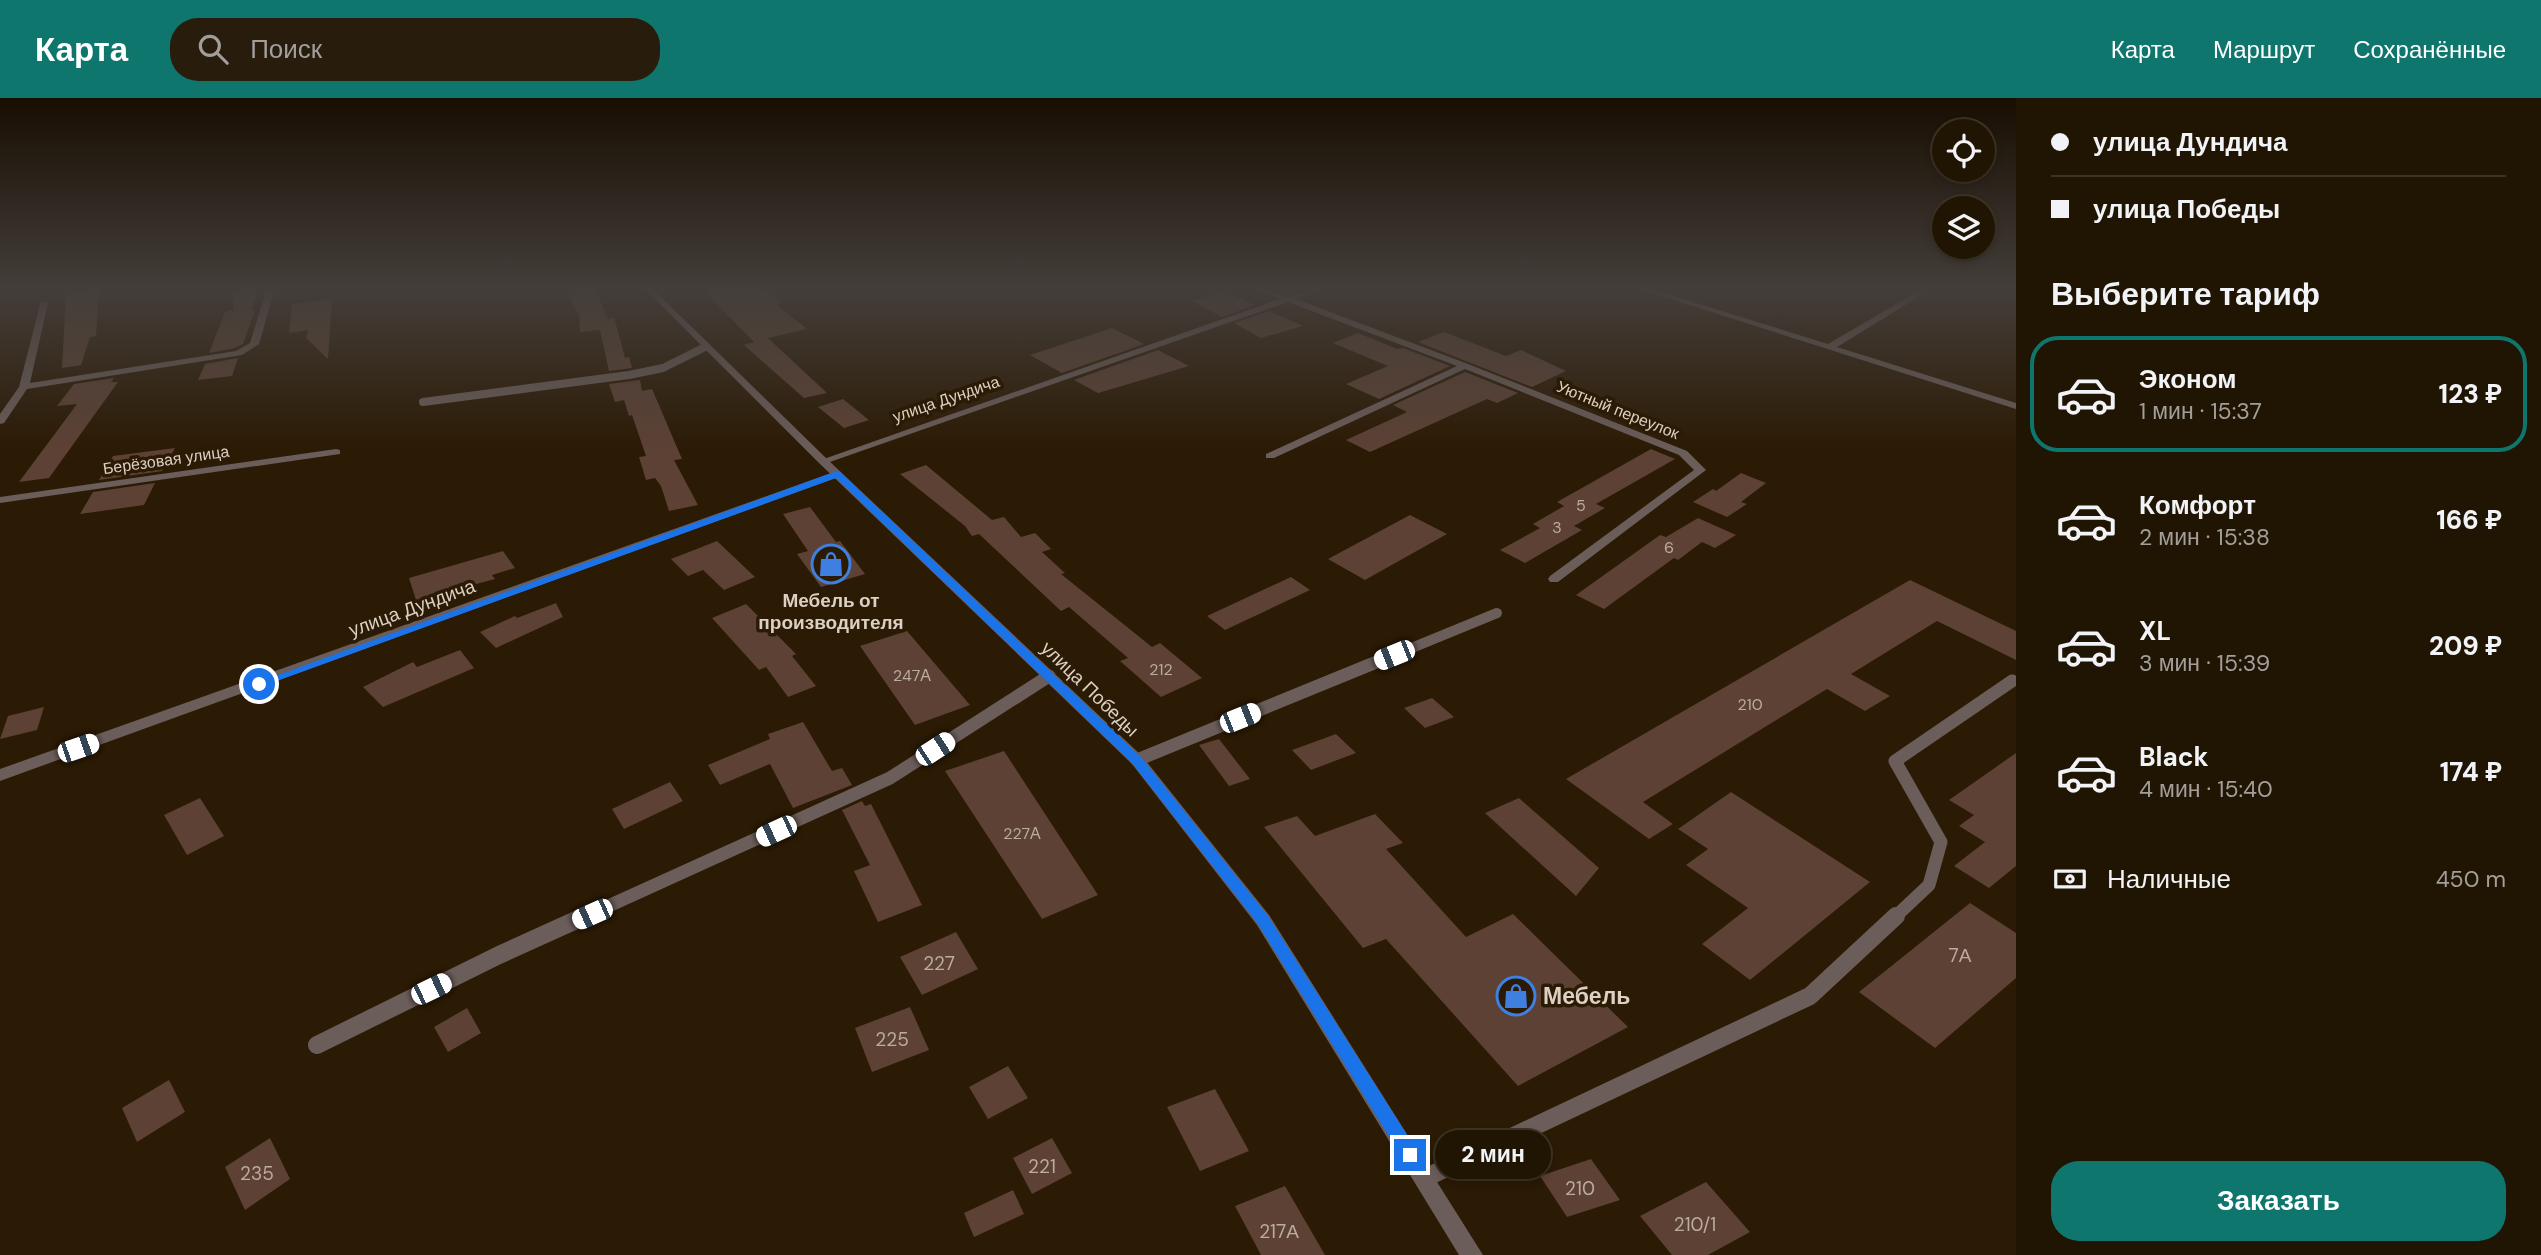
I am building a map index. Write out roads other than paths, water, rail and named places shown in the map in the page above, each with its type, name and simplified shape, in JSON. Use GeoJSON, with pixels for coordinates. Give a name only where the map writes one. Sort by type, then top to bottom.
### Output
{"type":"FeatureCollection","features":[{"type":"Feature","properties":{"kind":"street"},"geometry":{"type":"LineString","coordinates":[[0,421],[24,387],[35,342]]}},
{"type":"Feature","properties":{"kind":"street"},"geometry":{"type":"LineString","coordinates":[[24,387],[239,353],[255,342]]}},
{"type":"Feature","properties":{"kind":"street","name":"улица Победы"},"geometry":{"type":"LineString","coordinates":[[700,342],[1137,760],[1263,920],[1472,1255]]}},
{"type":"Feature","properties":{"kind":"street","name":"улица Дундича"},"geometry":{"type":"LineString","coordinates":[[823,461],[1162,342]]}},
{"type":"Feature","properties":{"kind":"street","name":"Уютный переулок"},"geometry":{"type":"LineString","coordinates":[[1403,342],[1684,453],[1701,470],[1554,579]]}},
{"type":"Feature","properties":{"kind":"street"},"geometry":{"type":"LineString","coordinates":[[1809,342],[2016,406]]}},
{"type":"Feature","properties":{"kind":"street"},"geometry":{"type":"LineString","coordinates":[[1828,348],[1838,342]]}},
{"type":"Feature","properties":{"kind":"street"},"geometry":{"type":"LineString","coordinates":[[1270,456],[1465,366]]}},
{"type":"Feature","properties":{"kind":"street","name":"Берёзовая улица"},"geometry":{"type":"LineString","coordinates":[[0,500],[335,452]]}},
{"type":"Feature","properties":{"kind":"street","name":"улица Дундича"},"geometry":{"type":"LineString","coordinates":[[0,775],[837,474]]}},
{"type":"Feature","properties":{"kind":"lane"},"geometry":{"type":"LineString","coordinates":[[424,402],[629,375],[663,368],[705,347]]}},
{"type":"Feature","properties":{"kind":"lane"},"geometry":{"type":"LineString","coordinates":[[1137,760],[1497,613]]}},
{"type":"Feature","properties":{"kind":"lane"},"geometry":{"type":"LineString","coordinates":[[317,1045],[499,955],[890,778],[1049,676]]}},
{"type":"Feature","properties":{"kind":"lane"},"geometry":{"type":"LineString","coordinates":[[1425,1178],[1810,996],[1929,885],[1941,842],[1895,761],[2012,681]]}},
{"type":"Feature","properties":{"kind":"place","name":"Мебель от производителя"},"geometry":{"type":"Point","coordinates":[831,564]}},
{"type":"Feature","properties":{"kind":"place","name":"Мебель"},"geometry":{"type":"Point","coordinates":[1516,996]}}]}
